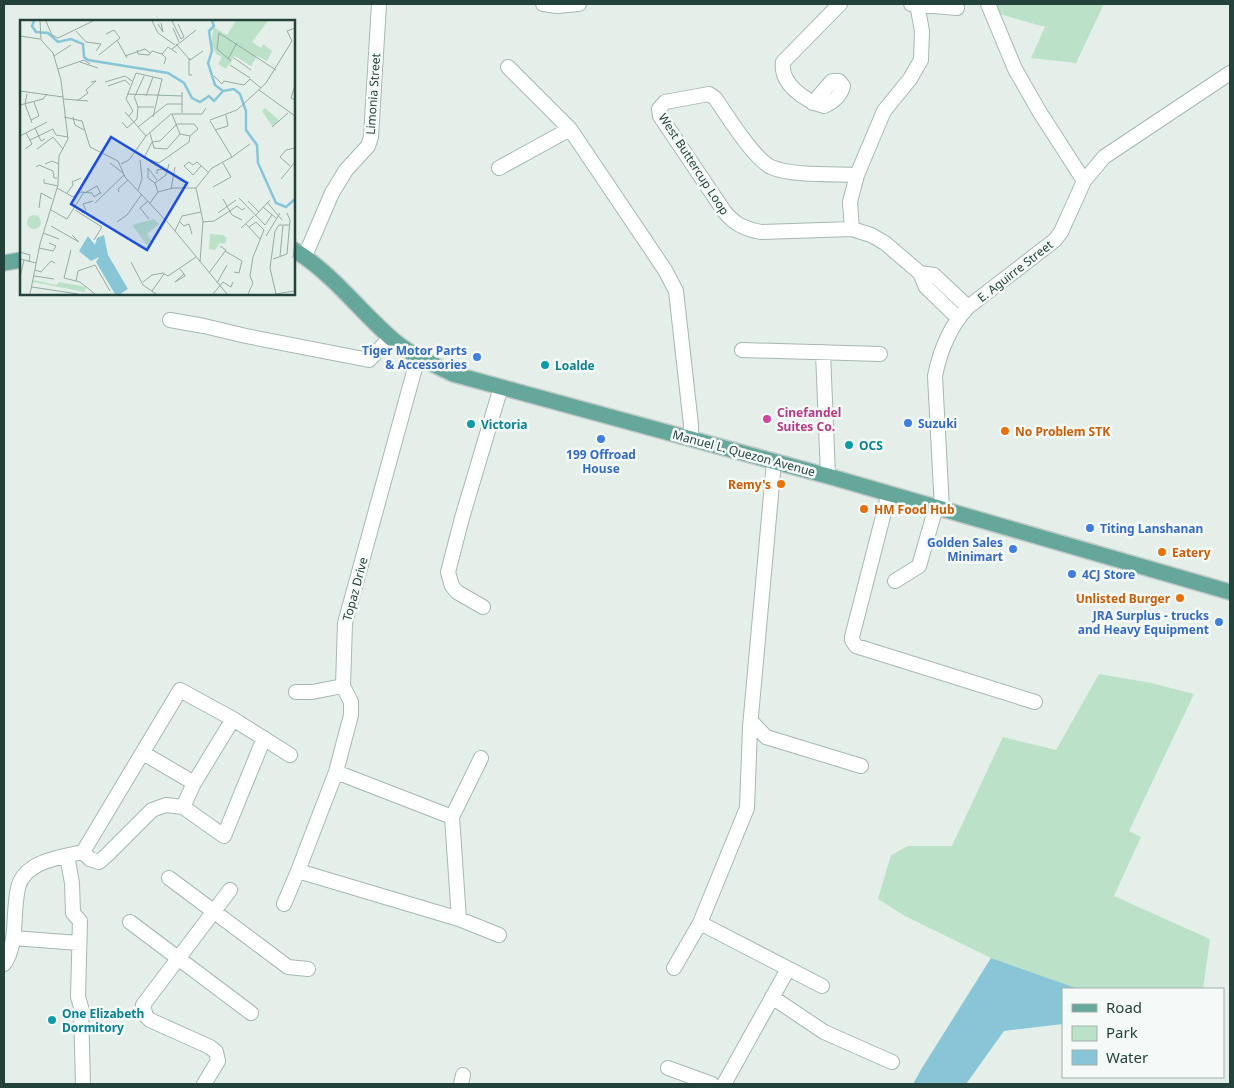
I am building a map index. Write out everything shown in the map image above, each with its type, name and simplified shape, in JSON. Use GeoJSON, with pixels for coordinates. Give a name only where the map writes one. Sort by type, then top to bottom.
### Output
{"type":"FeatureCollection","features":[{"type":"Feature","properties":{"kind":"main road","name":"Manuel L. Quezon Avenue"},"geometry":{"type":"LineString","coordinates":[[299,253],[320,269],[390,338],[418,357],[453,374],[889,493],[1230,592]]}},
{"type":"Feature","properties":{"kind":"main road"},"geometry":{"type":"LineString","coordinates":[[4,263],[20,260]]}},
{"type":"Feature","properties":{"kind":"street","name":"Limonia Street"},"geometry":{"type":"LineString","coordinates":[[299,253],[346,170],[368,146],[371,137],[379,4]]}},
{"type":"Feature","properties":{"kind":"street"},"geometry":{"type":"LineString","coordinates":[[543,4],[557,6],[579,4]]}},
{"type":"Feature","properties":{"kind":"street"},"geometry":{"type":"LineString","coordinates":[[813,103],[803,97],[784,78],[783,62],[840,4]]}},
{"type":"Feature","properties":{"kind":"street"},"geometry":{"type":"LineString","coordinates":[[958,8],[915,4],[922,31],[921,60],[910,79],[884,111],[857,175],[850,202],[852,229],[871,235],[885,243],[920,273],[926,287],[958,318]]}},
{"type":"Feature","properties":{"kind":"street"},"geometry":{"type":"LineString","coordinates":[[988,4],[1015,69],[1039,111],[1084,181]]}},
{"type":"Feature","properties":{"kind":"street"},"geometry":{"type":"LineString","coordinates":[[508,67],[570,129],[665,270],[676,291],[691,438]]}},
{"type":"Feature","properties":{"kind":"street","name":"E. Aguirre Street"},"geometry":{"type":"LineString","coordinates":[[895,581],[919,566],[939,508],[935,376],[938,359],[958,318],[968,307],[1055,240],[1061,232],[1084,181],[1104,157],[1230,73]]}},
{"type":"Feature","properties":{"kind":"street","name":"West Buttercup Loop"},"geometry":{"type":"LineString","coordinates":[[852,229],[762,232],[749,230],[736,224],[724,211],[660,116],[659,109],[665,102],[706,93],[712,95],[754,152],[771,166],[787,172],[857,175]]}},
{"type":"Feature","properties":{"kind":"street"},"geometry":{"type":"LineString","coordinates":[[499,168],[570,129]]}},
{"type":"Feature","properties":{"kind":"street"},"geometry":{"type":"LineString","coordinates":[[920,273],[934,275],[968,307]]}},
{"type":"Feature","properties":{"kind":"street"},"geometry":{"type":"LineString","coordinates":[[170,320],[369,360],[390,338]]}},
{"type":"Feature","properties":{"kind":"street"},"geometry":{"type":"LineString","coordinates":[[742,350],[880,354]]}},
{"type":"Feature","properties":{"kind":"street"},"geometry":{"type":"LineString","coordinates":[[823,352],[828,476]]}},
{"type":"Feature","properties":{"kind":"street","name":"Topaz Drive"},"geometry":{"type":"LineString","coordinates":[[284,904],[336,772],[351,715],[350,702],[343,686],[345,623],[418,357]]}},
{"type":"Feature","properties":{"kind":"street"},"geometry":{"type":"LineString","coordinates":[[483,606],[457,592],[452,586],[448,572],[462,518],[502,387]]}},
{"type":"Feature","properties":{"kind":"street"},"geometry":{"type":"LineString","coordinates":[[674,968],[700,923],[747,808],[750,721],[774,462]]}},
{"type":"Feature","properties":{"kind":"street"},"geometry":{"type":"LineString","coordinates":[[889,493],[852,637],[856,646],[1035,702]]}},
{"type":"Feature","properties":{"kind":"street"},"geometry":{"type":"LineString","coordinates":[[296,692],[312,692],[343,686]]}},
{"type":"Feature","properties":{"kind":"street"},"geometry":{"type":"LineString","coordinates":[[4,964],[8,959],[13,938],[19,886],[25,875],[47,860],[83,852],[180,690],[233,719],[290,755]]}},
{"type":"Feature","properties":{"kind":"street"},"geometry":{"type":"LineString","coordinates":[[183,807],[194,783],[233,719]]}},
{"type":"Feature","properties":{"kind":"street"},"geometry":{"type":"LineString","coordinates":[[750,721],[766,737],[861,766]]}},
{"type":"Feature","properties":{"kind":"street"},"geometry":{"type":"LineString","coordinates":[[83,852],[90,859],[99,862],[152,810],[166,805],[183,807],[224,836],[264,738]]}},
{"type":"Feature","properties":{"kind":"street"},"geometry":{"type":"LineString","coordinates":[[143,753],[194,783]]}},
{"type":"Feature","properties":{"kind":"street"},"geometry":{"type":"LineString","coordinates":[[459,919],[452,818],[481,758]]}},
{"type":"Feature","properties":{"kind":"street"},"geometry":{"type":"LineString","coordinates":[[336,772],[452,818]]}},
{"type":"Feature","properties":{"kind":"street"},"geometry":{"type":"LineString","coordinates":[[67,856],[72,883],[73,913],[80,921],[78,997],[81,1007],[84,1084]]}},
{"type":"Feature","properties":{"kind":"street"},"geometry":{"type":"LineString","coordinates":[[298,871],[459,919],[499,935]]}},
{"type":"Feature","properties":{"kind":"street"},"geometry":{"type":"LineString","coordinates":[[169,878],[288,966],[308,969]]}},
{"type":"Feature","properties":{"kind":"street"},"geometry":{"type":"LineString","coordinates":[[204,1084],[218,1061],[216,1052],[210,1046],[150,1020],[144,1011],[143,1005],[230,890]]}},
{"type":"Feature","properties":{"kind":"street"},"geometry":{"type":"LineString","coordinates":[[130,922],[251,1013]]}},
{"type":"Feature","properties":{"kind":"street"},"geometry":{"type":"LineString","coordinates":[[700,923],[822,986]]}},
{"type":"Feature","properties":{"kind":"street"},"geometry":{"type":"LineString","coordinates":[[13,938],[80,943]]}},
{"type":"Feature","properties":{"kind":"street"},"geometry":{"type":"LineString","coordinates":[[724,1084],[788,970]]}},
{"type":"Feature","properties":{"kind":"street"},"geometry":{"type":"LineString","coordinates":[[772,997],[824,1032],[892,1062]]}},
{"type":"Feature","properties":{"kind":"street"},"geometry":{"type":"LineString","coordinates":[[668,1068],[712,1084]]}},
{"type":"Feature","properties":{"kind":"green space"},"geometry":{"type":"Polygon","coordinates":[[[991,4],[1104,4],[1076,63],[1031,58],[1045,27],[993,12],[991,4]]]}},
{"type":"Feature","properties":{"kind":"green space"},"geometry":{"type":"Polygon","coordinates":[[[1099,674],[1151,683],[1194,694],[1129,831],[1141,837],[1114,896],[1210,939],[1203,988],[1076,988],[991,958],[905,916],[878,899],[891,855],[908,846],[952,846],[1003,737],[1056,750],[1099,674]]]}},
{"type":"Feature","properties":{"kind":"water"},"geometry":{"type":"Polygon","coordinates":[[[991,958],[1076,988],[1062,988],[1062,1024],[1004,1031],[966,1084],[913,1084],[991,958]]]}},
{"type":"Feature","properties":{"kind":"place","name":"Tiger Motor Parts & Accessories"},"geometry":{"type":"Point","coordinates":[477,357]}},
{"type":"Feature","properties":{"kind":"place","name":"Loalde"},"geometry":{"type":"Point","coordinates":[545,365]}},
{"type":"Feature","properties":{"kind":"place","name":"Cinefandel Suites Co."},"geometry":{"type":"Point","coordinates":[767,419]}},
{"type":"Feature","properties":{"kind":"place","name":"Suzuki"},"geometry":{"type":"Point","coordinates":[908,423]}},
{"type":"Feature","properties":{"kind":"place","name":"Victoria"},"geometry":{"type":"Point","coordinates":[471,424]}},
{"type":"Feature","properties":{"kind":"place","name":"No Problem STK"},"geometry":{"type":"Point","coordinates":[1005,431]}},
{"type":"Feature","properties":{"kind":"place","name":"199 Offroad House"},"geometry":{"type":"Point","coordinates":[601,439]}},
{"type":"Feature","properties":{"kind":"place","name":"OCS"},"geometry":{"type":"Point","coordinates":[849,445]}},
{"type":"Feature","properties":{"kind":"place","name":"Remy's"},"geometry":{"type":"Point","coordinates":[781,484]}},
{"type":"Feature","properties":{"kind":"place","name":"HM Food Hub"},"geometry":{"type":"Point","coordinates":[864,509]}},
{"type":"Feature","properties":{"kind":"place","name":"Titing Lanshanan"},"geometry":{"type":"Point","coordinates":[1090,528]}},
{"type":"Feature","properties":{"kind":"place","name":"Golden Sales Minimart"},"geometry":{"type":"Point","coordinates":[1013,549]}},
{"type":"Feature","properties":{"kind":"place","name":"Eatery"},"geometry":{"type":"Point","coordinates":[1162,552]}},
{"type":"Feature","properties":{"kind":"place","name":"4CJ Store"},"geometry":{"type":"Point","coordinates":[1072,574]}},
{"type":"Feature","properties":{"kind":"place","name":"Unlisted Burger"},"geometry":{"type":"Point","coordinates":[1180,598]}},
{"type":"Feature","properties":{"kind":"place","name":"JRA Surplus - trucks and Heavy Equipment"},"geometry":{"type":"Point","coordinates":[1219,622]}},
{"type":"Feature","properties":{"kind":"place","name":"One Elizabeth Dormitory"},"geometry":{"type":"Point","coordinates":[52,1020]}}]}
